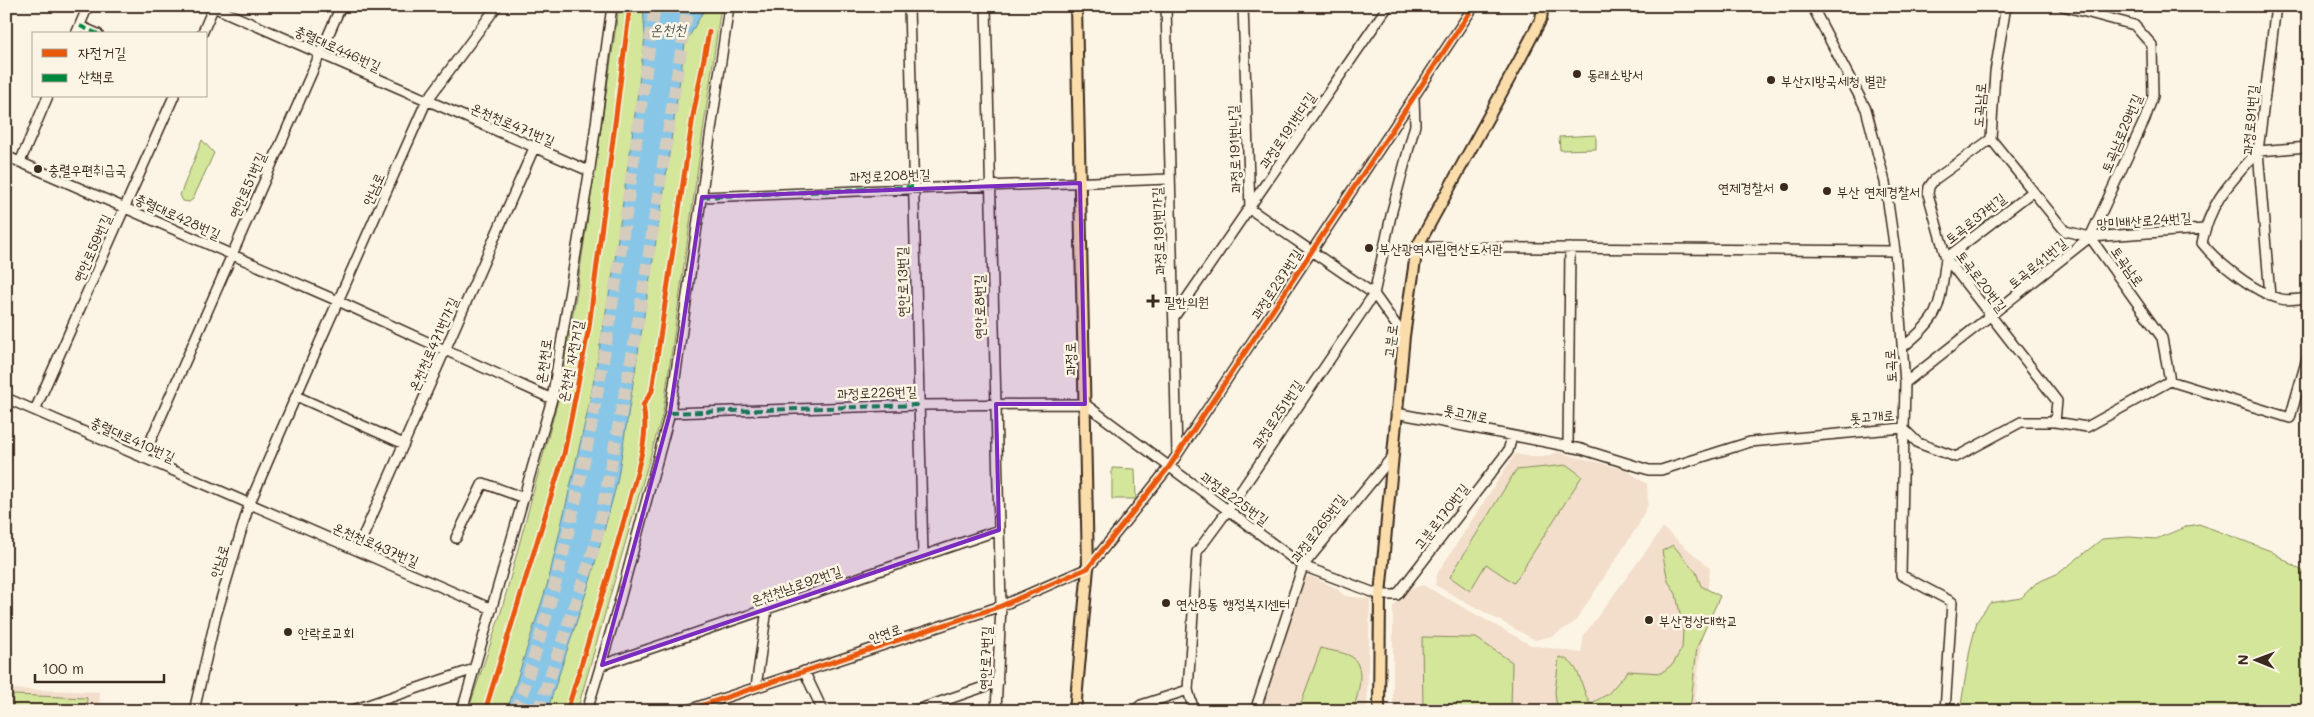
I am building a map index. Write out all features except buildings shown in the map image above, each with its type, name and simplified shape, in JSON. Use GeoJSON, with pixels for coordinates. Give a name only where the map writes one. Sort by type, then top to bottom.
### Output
{"type":"FeatureCollection","features":[{"type":"Feature","properties":{"kind":"main road","name":"과정로"},"geometry":{"type":"LineString","coordinates":[[1075,711],[1088,568],[1076,6]]}},
{"type":"Feature","properties":{"kind":"main road","name":"고분로"},"geometry":{"type":"LineString","coordinates":[[1379,711],[1380,595],[1404,336],[1417,247],[1541,19],[1543,6]]}},
{"type":"Feature","properties":{"kind":"street"},"geometry":{"type":"LineString","coordinates":[[78,30],[88,6]]}},
{"type":"Feature","properties":{"kind":"street","name":"연안로51번길"},"geometry":{"type":"LineString","coordinates":[[143,458],[341,6]]}},
{"type":"Feature","properties":{"kind":"street","name":"안남로"},"geometry":{"type":"LineString","coordinates":[[194,711],[216,616],[249,505],[426,102],[497,6]]}},
{"type":"Feature","properties":{"kind":"street","name":"온천천로"},"geometry":{"type":"LineString","coordinates":[[462,711],[552,399],[589,171],[612,6]]}},
{"type":"Feature","properties":{"kind":"street"},"geometry":{"type":"LineString","coordinates":[[587,711],[602,665],[670,413],[729,6]]}},
{"type":"Feature","properties":{"kind":"street","name":"연안로13번길"},"geometry":{"type":"LineString","coordinates":[[909,6],[923,556]]}},
{"type":"Feature","properties":{"kind":"street","name":"연안로8번길"},"geometry":{"type":"LineString","coordinates":[[986,6],[1001,606]]}},
{"type":"Feature","properties":{"kind":"street","name":"과정로191번가길"},"geometry":{"type":"LineString","coordinates":[[1166,6],[1177,454]]}},
{"type":"Feature","properties":{"kind":"street","name":"과정로191번나길"},"geometry":{"type":"LineString","coordinates":[[1243,6],[1250,209],[1374,294],[1404,336]]}},
{"type":"Feature","properties":{"kind":"street","name":"과정로191번다길"},"geometry":{"type":"LineString","coordinates":[[1174,318],[1388,6]]}},
{"type":"Feature","properties":{"kind":"street","name":"과정로237번길"},"geometry":{"type":"LineString","coordinates":[[1088,568],[1169,467],[1474,6]]}},
{"type":"Feature","properties":{"kind":"street","name":"토곡로"},"geometry":{"type":"LineString","coordinates":[[1812,6],[1866,109],[1885,182],[1895,251],[1905,383],[1901,575],[1952,602],[1945,711]]}},
{"type":"Feature","properties":{"kind":"street","name":"도곡남로"},"geometry":{"type":"LineString","coordinates":[[2006,6],[1995,72],[1991,140],[2032,192]]}},
{"type":"Feature","properties":{"kind":"street","name":"토곡남로29번길"},"geometry":{"type":"LineString","coordinates":[[2063,6],[2134,25],[2152,45],[2153,96],[2145,118],[2090,237]]}},
{"type":"Feature","properties":{"kind":"street","name":"과정로91번길"},"geometry":{"type":"LineString","coordinates":[[2270,296],[2258,151],[2276,6]]}},
{"type":"Feature","properties":{"kind":"street"},"geometry":{"type":"LineString","coordinates":[[203,32],[213,7]]}},
{"type":"Feature","properties":{"kind":"street","name":"충렬대로446번길"},"geometry":{"type":"LineString","coordinates":[[213,7],[426,102]]}},
{"type":"Feature","properties":{"kind":"street","name":"과정로251번길"},"geometry":{"type":"LineString","coordinates":[[1194,711],[1188,690],[1197,552],[1228,510],[1374,294],[1392,211],[1415,125],[1414,97]]}},
{"type":"Feature","properties":{"kind":"street"},"geometry":{"type":"LineString","coordinates":[[20,162],[47,98]]}},
{"type":"Feature","properties":{"kind":"street","name":"연안로59번길"},"geometry":{"type":"LineString","coordinates":[[34,410],[173,98]]}},
{"type":"Feature","properties":{"kind":"street","name":"온천천로471번길"},"geometry":{"type":"LineString","coordinates":[[426,102],[589,171]]}},
{"type":"Feature","properties":{"kind":"street","name":"토곡로20번길"},"geometry":{"type":"LineString","coordinates":[[1991,140],[1956,163],[1929,187],[1928,194],[1946,258],[2057,401],[2055,422]]}},
{"type":"Feature","properties":{"kind":"street"},"geometry":{"type":"LineString","coordinates":[[2258,151],[2308,147]]}},
{"type":"Feature","properties":{"kind":"street","name":"온천천로471번가길"},"geometry":{"type":"LineString","coordinates":[[357,550],[534,148]]}},
{"type":"Feature","properties":{"kind":"street","name":"망미배산로24번길"},"geometry":{"type":"LineString","coordinates":[[2090,237],[2204,230],[2220,194],[2258,151]]}},
{"type":"Feature","properties":{"kind":"street","name":"충렬대로428번길"},"geometry":{"type":"LineString","coordinates":[[6,156],[338,301],[552,399]]}},
{"type":"Feature","properties":{"kind":"street","name":"과정로208번길"},"geometry":{"type":"LineString","coordinates":[[702,197],[913,187],[1170,179]]}},
{"type":"Feature","properties":{"kind":"street"},"geometry":{"type":"LineString","coordinates":[[2032,192],[2065,231],[2090,237]]}},
{"type":"Feature","properties":{"kind":"street","name":"토곡로37번길"},"geometry":{"type":"LineString","coordinates":[[1903,347],[1927,328],[1939,307],[1946,258],[2032,192]]}},
{"type":"Feature","properties":{"kind":"street"},"geometry":{"type":"LineString","coordinates":[[2204,230],[2202,243],[2212,255],[2259,290],[2283,300],[2308,298]]}},
{"type":"Feature","properties":{"kind":"street","name":"토곡로41번길"},"geometry":{"type":"LineString","coordinates":[[1905,383],[2090,237]]}},
{"type":"Feature","properties":{"kind":"street","name":"토곡남로"},"geometry":{"type":"LineString","coordinates":[[2090,237],[2162,338],[2170,381]]}},
{"type":"Feature","properties":{"kind":"street"},"geometry":{"type":"LineString","coordinates":[[1417,247],[1895,251]]}},
{"type":"Feature","properties":{"kind":"street"},"geometry":{"type":"LineString","coordinates":[[1568,447],[1570,248]]}},
{"type":"Feature","properties":{"kind":"street"},"geometry":{"type":"LineString","coordinates":[[2170,381],[2290,418],[2308,356]]}},
{"type":"Feature","properties":{"kind":"street","name":"톳고개로"},"geometry":{"type":"LineString","coordinates":[[1396,413],[1568,447],[1649,470],[1661,470],[1750,442],[1903,428],[1918,443],[1956,457],[2021,422],[2055,422],[2087,427],[2170,381]]}},
{"type":"Feature","properties":{"kind":"street"},"geometry":{"type":"LineString","coordinates":[[296,396],[404,444]]}},
{"type":"Feature","properties":{"kind":"street","name":"충렬대로410번길"},"geometry":{"type":"LineString","coordinates":[[6,398],[249,505]]}},
{"type":"Feature","properties":{"kind":"street","name":"과정로226번길"},"geometry":{"type":"LineString","coordinates":[[670,413],[919,405],[1085,404]]}},
{"type":"Feature","properties":{"kind":"street","name":"과정로225번길"},"geometry":{"type":"LineString","coordinates":[[1085,404],[1304,566],[1380,595]]}},
{"type":"Feature","properties":{"kind":"street","name":"고분로170번길"},"geometry":{"type":"LineString","coordinates":[[1380,595],[1397,595],[1508,452],[1512,437]]}},
{"type":"Feature","properties":{"kind":"street","name":"과정로265번길"},"geometry":{"type":"LineString","coordinates":[[1255,711],[1304,566],[1392,457]]}},
{"type":"Feature","properties":{"kind":"street"},"geometry":{"type":"LineString","coordinates":[[456,538],[483,483],[524,498]]}},
{"type":"Feature","properties":{"kind":"street","name":"온천천로437번길"},"geometry":{"type":"LineString","coordinates":[[249,505],[357,550],[492,610]]}},
{"type":"Feature","properties":{"kind":"street","name":"온천천남로92번길"},"geometry":{"type":"LineString","coordinates":[[602,665],[999,530]]}},
{"type":"Feature","properties":{"kind":"street","name":"안연로"},"geometry":{"type":"LineString","coordinates":[[685,711],[1001,606],[1088,568]]}},
{"type":"Feature","properties":{"kind":"street","name":"연안로7번길"},"geometry":{"type":"LineString","coordinates":[[996,711],[1001,606]]}},
{"type":"Feature","properties":{"kind":"street"},"geometry":{"type":"LineString","coordinates":[[756,687],[767,609]]}},
{"type":"Feature","properties":{"kind":"street"},"geometry":{"type":"LineString","coordinates":[[350,711],[474,669]]}},
{"type":"Feature","properties":{"kind":"street"},"geometry":{"type":"LineString","coordinates":[[804,671],[823,711]]}},
{"type":"Feature","properties":{"kind":"street"},"geometry":{"type":"LineString","coordinates":[[914,711],[998,682]]}},
{"type":"Feature","properties":{"kind":"street"},"geometry":{"type":"LineString","coordinates":[[1134,711],[1141,705],[1188,690]]}},
{"type":"Feature","properties":{"kind":"highlighted area"},"geometry":{"type":"Polygon","coordinates":[[[1080,183],[1085,404],[996,404],[999,530],[602,665],[670,413],[702,197],[1080,183]]]}},
{"type":"Feature","properties":{"kind":"shaded area"},"geometry":{"type":"Polygon","coordinates":[[[1558,452],[1627,470],[1647,484],[1648,504],[1639,524],[1575,622],[1553,636],[1535,640],[1435,585],[1437,574],[1515,454],[1532,457],[1546,456],[1558,452]]]}},
{"type":"Feature","properties":{"kind":"shaded area","name":"부산경상대학교"},"geometry":{"type":"Polygon","coordinates":[[[1663,528],[1710,568],[1694,711],[1393,711],[1393,606],[1410,589],[1423,585],[1531,645],[1581,653],[1584,635],[1663,528]]]}},
{"type":"Feature","properties":{"kind":"shaded area"},"geometry":{"type":"Polygon","coordinates":[[[1310,576],[1336,588],[1345,596],[1370,599],[1367,711],[1261,711],[1305,578],[1310,576]]]}},
{"type":"Feature","properties":{"kind":"shaded area"},"geometry":{"type":"Polygon","coordinates":[[[9,689],[100,692],[99,711],[8,711],[9,689]]]}},
{"type":"Feature","properties":{"kind":"green space"},"geometry":{"type":"Polygon","coordinates":[[[619,6],[721,6],[663,412],[577,711],[468,711],[501,612],[558,400],[577,290],[619,6]]]}},
{"type":"Feature","properties":{"kind":"green space"},"geometry":{"type":"Polygon","coordinates":[[[1596,135],[1596,149],[1560,150],[1559,137],[1596,135]]]}},
{"type":"Feature","properties":{"kind":"green space"},"geometry":{"type":"Polygon","coordinates":[[[202,140],[214,153],[193,199],[189,202],[183,201],[180,195],[202,140]]]}},
{"type":"Feature","properties":{"kind":"green space"},"geometry":{"type":"Polygon","coordinates":[[[1567,465],[1582,476],[1514,583],[1486,564],[1470,591],[1450,577],[1516,470],[1567,465]]]}},
{"type":"Feature","properties":{"kind":"green space"},"geometry":{"type":"Polygon","coordinates":[[[1112,468],[1135,469],[1136,499],[1112,499],[1112,468]]]}},
{"type":"Feature","properties":{"kind":"green space"},"geometry":{"type":"Polygon","coordinates":[[[2199,524],[2271,551],[2308,575],[2308,711],[1960,711],[1970,649],[1977,621],[1990,603],[2021,598],[2036,583],[2059,573],[2102,539],[2129,537],[2156,539],[2188,526],[2199,524]]]}},
{"type":"Feature","properties":{"kind":"green space"},"geometry":{"type":"Polygon","coordinates":[[[1673,545],[1696,572],[1701,586],[1720,596],[1697,647],[1690,711],[1557,711],[1555,692],[1559,657],[1566,659],[1576,669],[1590,704],[1608,694],[1628,671],[1661,673],[1673,664],[1682,648],[1683,629],[1676,594],[1668,581],[1662,551],[1673,545]]]}},
{"type":"Feature","properties":{"kind":"green space"},"geometry":{"type":"Polygon","coordinates":[[[1422,637],[1476,638],[1512,662],[1511,711],[1423,711],[1422,637]]]}},
{"type":"Feature","properties":{"kind":"green space"},"geometry":{"type":"Polygon","coordinates":[[[1321,648],[1349,655],[1357,662],[1360,683],[1353,711],[1298,711],[1321,648]]]}},
{"type":"Feature","properties":{"kind":"green space"},"geometry":{"type":"Polygon","coordinates":[[[13,695],[87,698],[87,711],[12,711],[13,695]]]}},
{"type":"Feature","properties":{"kind":"water","name":"온천천"},"geometry":{"type":"Polygon","coordinates":[[[643,6],[706,6],[685,44],[661,210],[617,483],[591,578],[547,711],[507,711],[548,582],[590,401],[614,267],[634,122],[645,37],[643,6]]]}},
{"type":"Feature","properties":{"kind":"tunnel"},"geometry":{"type":"LineString","coordinates":[[516,711],[544,625],[567,538],[586,451],[617,273],[655,6]]}},
{"type":"Feature","properties":{"kind":"tunnel"},"geometry":{"type":"LineString","coordinates":[[538,711],[596,543],[637,329],[688,6]]}},
{"type":"Feature","properties":{"kind":"marked path"},"geometry":{"type":"LineString","coordinates":[[80,26],[94,32]]}},
{"type":"Feature","properties":{"kind":"marked path"},"geometry":{"type":"LineString","coordinates":[[702,197],[913,187]]}},
{"type":"Feature","properties":{"kind":"marked path"},"geometry":{"type":"LineString","coordinates":[[670,413],[919,405]]}},
{"type":"Feature","properties":{"kind":"cycle path","name":"온천천 자전거길"},"geometry":{"type":"LineString","coordinates":[[485,711],[564,454],[589,327],[630,6]]}},
{"type":"Feature","properties":{"kind":"cycle path"},"geometry":{"type":"LineString","coordinates":[[685,711],[1001,606],[1088,568],[1169,467],[1474,6]]}},
{"type":"Feature","properties":{"kind":"cycle path"},"geometry":{"type":"LineString","coordinates":[[567,711],[613,558],[641,456],[645,430],[643,405],[652,391],[693,116],[709,32]]}},
{"type":"Feature","properties":{"kind":"place","name":"동래소방서"},"geometry":{"type":"Point","coordinates":[1577,74]}},
{"type":"Feature","properties":{"kind":"place","name":"부산지방국세청 별관"},"geometry":{"type":"Point","coordinates":[1771,80]}},
{"type":"Feature","properties":{"kind":"place","name":"충렬우편취급국"},"geometry":{"type":"Point","coordinates":[38,169]}},
{"type":"Feature","properties":{"kind":"place","name":"연제경찰서"},"geometry":{"type":"Point","coordinates":[1784,187]}},
{"type":"Feature","properties":{"kind":"place","name":"부산 연제경찰서"},"geometry":{"type":"Point","coordinates":[1827,191]}},
{"type":"Feature","properties":{"kind":"place","name":"부산광역시립연산도서관"},"geometry":{"type":"Point","coordinates":[1369,248]}},
{"type":"Feature","properties":{"kind":"place","name":"필한의원"},"geometry":{"type":"Point","coordinates":[1153,301]}},
{"type":"Feature","properties":{"kind":"place","name":"연산8동 행정복지센터"},"geometry":{"type":"Point","coordinates":[1166,603]}},
{"type":"Feature","properties":{"kind":"place","name":"부산경상대학교"},"geometry":{"type":"Point","coordinates":[1649,620]}},
{"type":"Feature","properties":{"kind":"place","name":"안락로교회"},"geometry":{"type":"Point","coordinates":[288,632]}}]}
